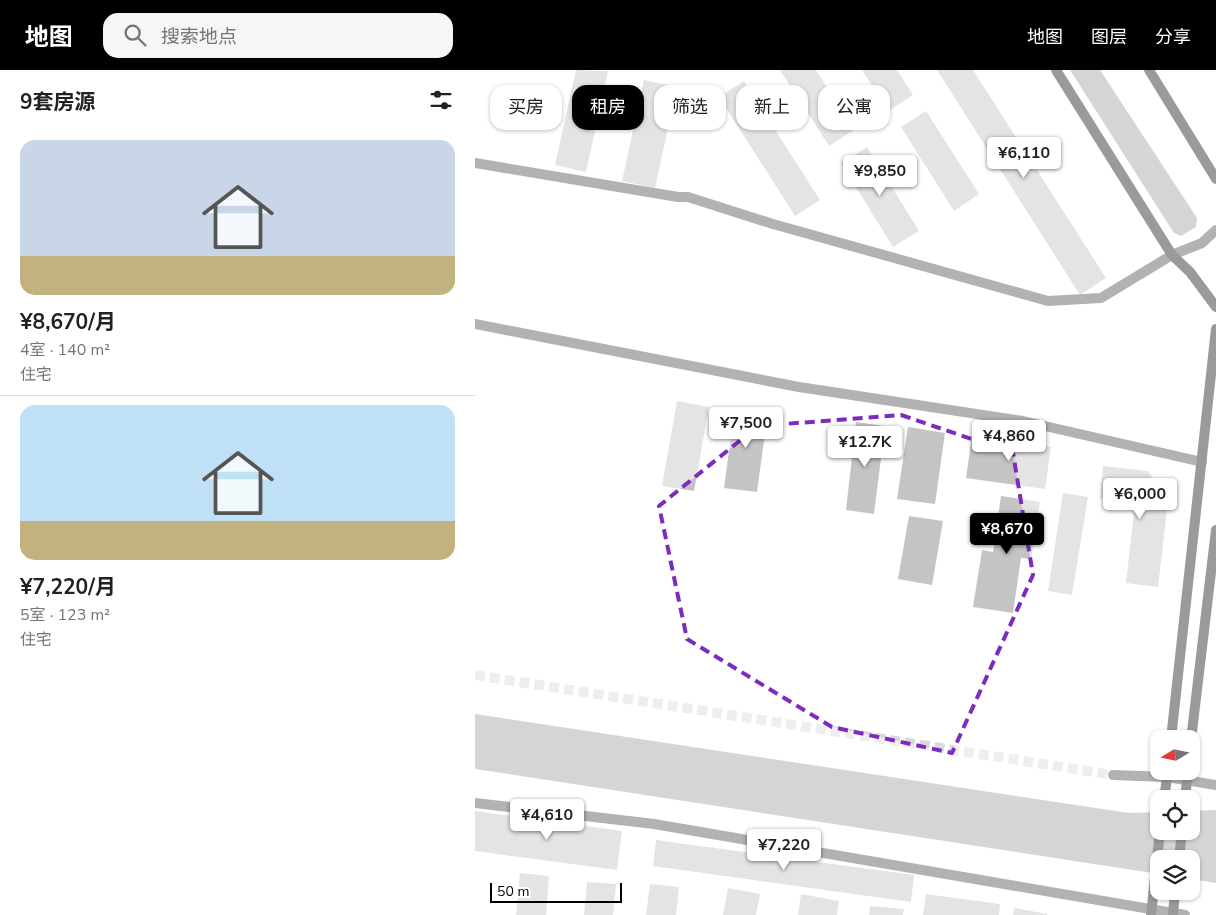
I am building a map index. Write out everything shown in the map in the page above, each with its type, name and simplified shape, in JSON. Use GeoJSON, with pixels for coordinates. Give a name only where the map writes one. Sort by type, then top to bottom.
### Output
{"type":"FeatureCollection","features":[{"type":"Feature","properties":{"kind":"main road"},"geometry":{"type":"LineString","coordinates":[[1056,70],[1172,255],[1190,272],[1216,307]]}},
{"type":"Feature","properties":{"kind":"main road"},"geometry":{"type":"LineString","coordinates":[[1149,70],[1215,174]]}},
{"type":"Feature","properties":{"kind":"main road"},"geometry":{"type":"LineString","coordinates":[[1172,730],[1216,329]]}},
{"type":"Feature","properties":{"kind":"main road"},"geometry":{"type":"LineString","coordinates":[[1192,730],[1216,530]]}},
{"type":"Feature","properties":{"kind":"main road"},"geometry":{"type":"LineString","coordinates":[[1151,912],[1160,840]]}},
{"type":"Feature","properties":{"kind":"main road"},"geometry":{"type":"LineString","coordinates":[[1173,914],[1174,900]]}},
{"type":"Feature","properties":{"kind":"street"},"geometry":{"type":"LineString","coordinates":[[475,163],[678,197],[688,197],[773,224],[1048,301],[1101,298],[1172,255],[1202,243],[1216,230]]}},
{"type":"Feature","properties":{"kind":"street"},"geometry":{"type":"LineString","coordinates":[[475,324],[799,387],[1023,421],[1202,462]]}},
{"type":"Feature","properties":{"kind":"street"},"geometry":{"type":"LineString","coordinates":[[1113,775],[1150,774]]}},
{"type":"Feature","properties":{"kind":"street"},"geometry":{"type":"LineString","coordinates":[[1200,780],[1216,785]]}},
{"type":"Feature","properties":{"kind":"street"},"geometry":{"type":"LineString","coordinates":[[475,803],[654,824],[1151,912],[1185,915]]}},
{"type":"Feature","properties":{"kind":"highlighted area"},"geometry":{"type":"Polygon","coordinates":[[[901,415],[1013,453],[1033,575],[952,753],[832,727],[687,639],[659,506],[758,426],[901,415]]]}},
{"type":"Feature","properties":{"kind":"shaded area"},"geometry":{"type":"Polygon","coordinates":[[[1070,70],[1100,70],[1197,218],[1196,227],[1181,236],[1174,233],[1070,70]]]}},
{"type":"Feature","properties":{"kind":"shaded area"},"geometry":{"type":"Polygon","coordinates":[[[475,714],[1129,813],[1150,812],[1150,840],[1200,840],[1200,811],[1216,810],[1216,883],[1200,880],[1200,850],[1150,850],[1150,873],[475,769],[475,714]]]}},
{"type":"Feature","properties":{"kind":"building"},"geometry":{"type":"Polygon","coordinates":[[[576,70],[608,71],[605,85],[573,85],[576,70]]]}},
{"type":"Feature","properties":{"kind":"building"},"geometry":{"type":"Polygon","coordinates":[[[780,70],[816,70],[826,85],[818,85],[818,129],[808,113],[808,85],[790,85],[780,70]]]}},
{"type":"Feature","properties":{"kind":"building"},"geometry":{"type":"Polygon","coordinates":[[[862,70],[897,70],[913,95],[890,110],[890,85],[872,85],[862,70]]]}},
{"type":"Feature","properties":{"kind":"building"},"geometry":{"type":"Polygon","coordinates":[[[937,70],[973,70],[1106,278],[1080,295],[937,70]]]}},
{"type":"Feature","properties":{"kind":"building"},"geometry":{"type":"Polygon","coordinates":[[[644,80],[668,85],[654,85],[654,130],[668,130],[655,188],[622,181],[633,130],[644,130],[644,80]]]}},
{"type":"Feature","properties":{"kind":"building"},"geometry":{"type":"Polygon","coordinates":[[[744,81],[747,85],[738,85],[744,81]]]}},
{"type":"Feature","properties":{"kind":"building"},"geometry":{"type":"Polygon","coordinates":[[[736,86],[736,124],[726,108],[726,93],[736,86]]]}},
{"type":"Feature","properties":{"kind":"building"},"geometry":{"type":"Polygon","coordinates":[[[572,88],[572,130],[595,130],[586,172],[555,165],[572,88]]]}},
{"type":"Feature","properties":{"kind":"building"},"geometry":{"type":"Polygon","coordinates":[[[926,111],[979,194],[954,211],[901,127],[926,111]]]}},
{"type":"Feature","properties":{"kind":"building"},"geometry":{"type":"Polygon","coordinates":[[[740,130],[775,130],[820,200],[795,216],[740,130]]]}},
{"type":"Feature","properties":{"kind":"building"},"geometry":{"type":"Polygon","coordinates":[[[819,130],[854,130],[829,146],[819,130]]]}},
{"type":"Feature","properties":{"kind":"building"},"geometry":{"type":"Polygon","coordinates":[[[867,147],[919,231],[893,247],[841,163],[867,147]]]}},
{"type":"Feature","properties":{"kind":"building"},"geometry":{"type":"Polygon","coordinates":[[[677,401],[709,407],[694,491],[662,486],[677,401]]]}},
{"type":"Feature","properties":{"kind":"building"},"geometry":{"type":"Polygon","coordinates":[[[735,407],[768,411],[757,492],[724,488],[735,407]]]}},
{"type":"Feature","properties":{"kind":"building"},"geometry":{"type":"Polygon","coordinates":[[[856,422],[885,426],[874,514],[846,510],[856,422]]]}},
{"type":"Feature","properties":{"kind":"building"},"geometry":{"type":"Polygon","coordinates":[[[908,427],[945,433],[935,504],[897,499],[908,427]]]}},
{"type":"Feature","properties":{"kind":"building"},"geometry":{"type":"Polygon","coordinates":[[[972,436],[1051,447],[1045,489],[966,478],[972,436]]]}},
{"type":"Feature","properties":{"kind":"building"},"geometry":{"type":"Polygon","coordinates":[[[1103,466],[1148,471],[1168,502],[1158,587],[1126,583],[1134,511],[1128,500],[1100,498],[1103,466]]]}},
{"type":"Feature","properties":{"kind":"building"},"geometry":{"type":"Polygon","coordinates":[[[1063,493],[1088,497],[1072,595],[1048,591],[1063,493]]]}},
{"type":"Feature","properties":{"kind":"building"},"geometry":{"type":"Polygon","coordinates":[[[1001,496],[1040,502],[1031,559],[1021,558],[1013,613],[973,607],[982,550],[993,552],[1001,496]]]}},
{"type":"Feature","properties":{"kind":"building"},"geometry":{"type":"Polygon","coordinates":[[[909,516],[943,521],[932,585],[898,579],[909,516]]]}},
{"type":"Feature","properties":{"kind":"building"},"geometry":{"type":"Polygon","coordinates":[[[475,811],[622,831],[617,870],[475,851],[475,811]]]}},
{"type":"Feature","properties":{"kind":"building"},"geometry":{"type":"Polygon","coordinates":[[[656,840],[914,875],[911,902],[653,866],[656,840]]]}},
{"type":"Feature","properties":{"kind":"building"},"geometry":{"type":"Polygon","coordinates":[[[520,873],[549,876],[546,915],[516,915],[520,873]]]}},
{"type":"Feature","properties":{"kind":"building"},"geometry":{"type":"Polygon","coordinates":[[[587,882],[616,884],[613,915],[584,915],[587,882]]]}},
{"type":"Feature","properties":{"kind":"building"},"geometry":{"type":"Polygon","coordinates":[[[650,884],[679,887],[676,915],[646,915],[650,884]]]}},
{"type":"Feature","properties":{"kind":"building"},"geometry":{"type":"Polygon","coordinates":[[[728,888],[760,894],[756,915],[723,915],[728,888]]]}},
{"type":"Feature","properties":{"kind":"building"},"geometry":{"type":"Polygon","coordinates":[[[801,894],[839,901],[837,915],[798,915],[801,894]]]}},
{"type":"Feature","properties":{"kind":"building"},"geometry":{"type":"Polygon","coordinates":[[[926,894],[1000,904],[999,915],[923,915],[926,894]]]}},
{"type":"Feature","properties":{"kind":"building"},"geometry":{"type":"Polygon","coordinates":[[[870,906],[904,909],[903,915],[869,915],[870,906]]]}},
{"type":"Feature","properties":{"kind":"building"},"geometry":{"type":"Polygon","coordinates":[[[1014,908],[1047,914],[1047,915],[1013,915],[1014,908]]]}},
{"type":"Feature","properties":{"kind":"tunnel"},"geometry":{"type":"LineString","coordinates":[[475,675],[1113,775]]}}]}
